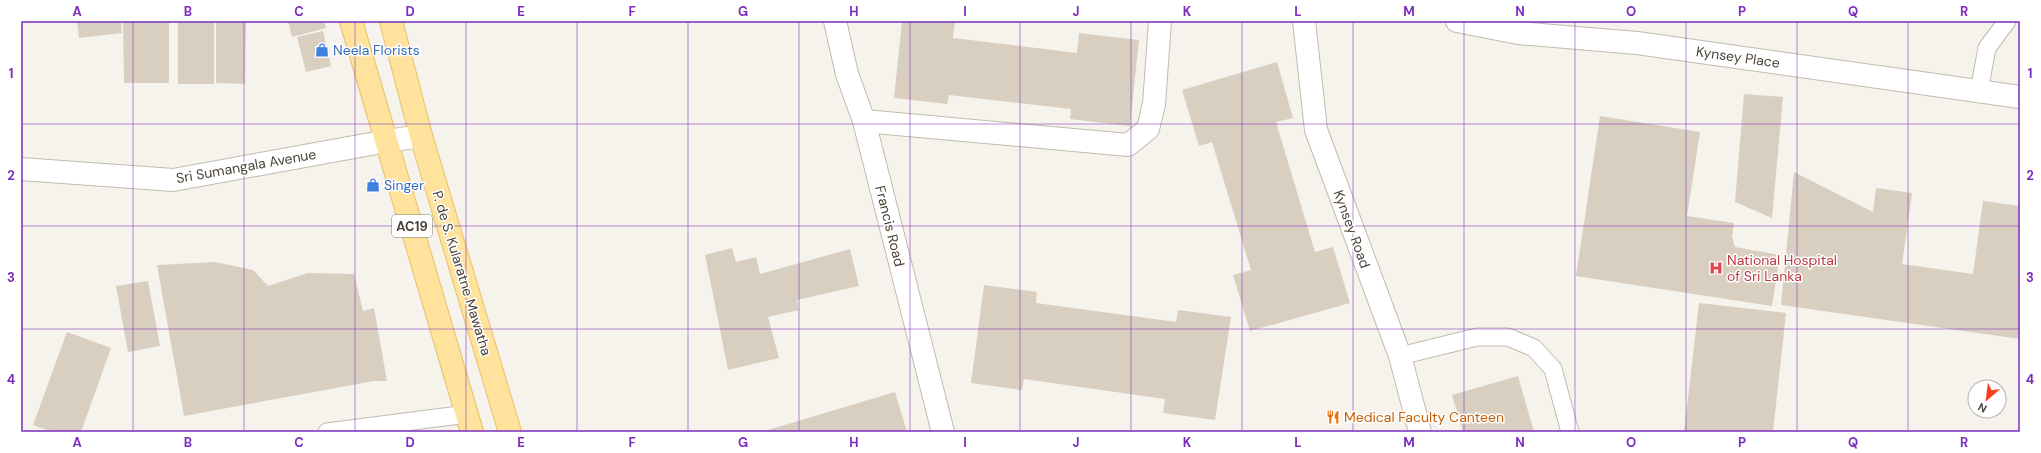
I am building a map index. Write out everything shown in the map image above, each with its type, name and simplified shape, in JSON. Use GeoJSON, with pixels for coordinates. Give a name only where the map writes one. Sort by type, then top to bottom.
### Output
{"type":"FeatureCollection","features":[{"type":"Feature","properties":{"kind":"main road","name":"AC19"},"geometry":{"type":"LineString","coordinates":[[351,21],[470,423]]}},
{"type":"Feature","properties":{"kind":"main road","name":"P. de S. Kularatne Mawatha"},"geometry":{"type":"LineString","coordinates":[[391,21],[421,136],[510,432]]}},
{"type":"Feature","properties":{"kind":"street","name":"Francis Road"},"geometry":{"type":"LineString","coordinates":[[835,21],[847,74],[864,121],[943,432]]}},
{"type":"Feature","properties":{"kind":"street"},"geometry":{"type":"LineString","coordinates":[[864,121],[1128,145],[1148,129],[1154,104],[1160,21]]}},
{"type":"Feature","properties":{"kind":"street","name":"Kynsey Road"},"geometry":{"type":"LineString","coordinates":[[1304,21],[1316,130],[1400,356],[1420,432]]}},
{"type":"Feature","properties":{"kind":"street","name":"Kynsey Place"},"geometry":{"type":"LineString","coordinates":[[1456,21],[1518,33],[1638,42],[2020,97]]}},
{"type":"Feature","properties":{"kind":"street","name":"Sri Sumangala Avenue"},"geometry":{"type":"LineString","coordinates":[[21,169],[172,180],[387,140],[421,136]]}},
{"type":"Feature","properties":{"kind":"lane"},"geometry":{"type":"LineString","coordinates":[[1979,91],[1987,48],[2007,21]]}},
{"type":"Feature","properties":{"kind":"lane"},"geometry":{"type":"LineString","coordinates":[[1400,356],[1477,337],[1508,337],[1534,348],[1553,369],[1570,432]]}},
{"type":"Feature","properties":{"kind":"lane"},"geometry":{"type":"LineString","coordinates":[[326,432],[470,423]]}},
{"type":"Feature","properties":{"kind":"building"},"geometry":{"type":"Polygon","coordinates":[[[77,21],[121,21],[122,33],[79,38],[77,21]]]}},
{"type":"Feature","properties":{"kind":"building"},"geometry":{"type":"Polygon","coordinates":[[[123,21],[169,21],[169,83],[124,83],[123,21]]]}},
{"type":"Feature","properties":{"kind":"building"},"geometry":{"type":"Polygon","coordinates":[[[178,21],[214,21],[214,84],[178,84],[178,21]]]}},
{"type":"Feature","properties":{"kind":"building"},"geometry":{"type":"Polygon","coordinates":[[[216,21],[246,21],[245,84],[216,83],[216,21]]]}},
{"type":"Feature","properties":{"kind":"building"},"geometry":{"type":"Polygon","coordinates":[[[288,21],[324,21],[326,28],[292,37],[288,21]]]}},
{"type":"Feature","properties":{"kind":"building"},"geometry":{"type":"Polygon","coordinates":[[[902,21],[955,21],[953,38],[1077,53],[1079,33],[1139,40],[1130,126],[1070,119],[1071,109],[949,95],[947,104],[894,98],[902,21]]]}},
{"type":"Feature","properties":{"kind":"building"},"geometry":{"type":"Polygon","coordinates":[[[323,31],[331,66],[306,72],[297,37],[323,31]]]}},
{"type":"Feature","properties":{"kind":"building"},"geometry":{"type":"Polygon","coordinates":[[[1277,62],[1293,118],[1276,122],[1315,252],[1333,247],[1350,303],[1250,331],[1233,275],[1251,270],[1212,142],[1199,146],[1182,90],[1277,62]]]}},
{"type":"Feature","properties":{"kind":"building"},"geometry":{"type":"Polygon","coordinates":[[[1744,94],[1783,97],[1772,218],[1735,202],[1744,94]]]}},
{"type":"Feature","properties":{"kind":"building"},"geometry":{"type":"Polygon","coordinates":[[[1600,116],[1700,132],[1687,216],[1734,223],[1732,236],[1735,247],[1780,255],[1772,306],[1576,276],[1600,116]]]}},
{"type":"Feature","properties":{"kind":"building"},"geometry":{"type":"Polygon","coordinates":[[[1794,172],[1873,212],[1876,188],[1912,193],[1902,264],[1973,274],[1983,201],[2020,206],[2020,339],[1781,305],[1794,172]]]}},
{"type":"Feature","properties":{"kind":"building"},"geometry":{"type":"Polygon","coordinates":[[[732,248],[736,262],[756,257],[760,274],[850,249],[859,286],[797,300],[799,310],[768,317],[779,358],[728,370],[705,255],[732,248]]]}},
{"type":"Feature","properties":{"kind":"building"},"geometry":{"type":"Polygon","coordinates":[[[215,262],[253,270],[268,286],[308,273],[354,274],[363,311],[374,308],[387,381],[374,381],[184,416],[157,265],[215,262]]]}},
{"type":"Feature","properties":{"kind":"building"},"geometry":{"type":"Polygon","coordinates":[[[148,281],[160,346],[128,352],[116,286],[148,281]]]}},
{"type":"Feature","properties":{"kind":"building"},"geometry":{"type":"Polygon","coordinates":[[[984,285],[1037,292],[1036,303],[1176,322],[1178,310],[1231,317],[1215,420],[1163,413],[1165,399],[1024,379],[1022,390],[971,383],[984,285]]]}},
{"type":"Feature","properties":{"kind":"building"},"geometry":{"type":"Polygon","coordinates":[[[1699,303],[1786,313],[1773,432],[1684,432],[1699,303]]]}},
{"type":"Feature","properties":{"kind":"building"},"geometry":{"type":"Polygon","coordinates":[[[67,332],[111,348],[81,432],[52,432],[33,425],[67,332]]]}},
{"type":"Feature","properties":{"kind":"building"},"geometry":{"type":"Polygon","coordinates":[[[1518,376],[1534,432],[1463,432],[1452,395],[1518,376]]]}},
{"type":"Feature","properties":{"kind":"building"},"geometry":{"type":"Polygon","coordinates":[[[895,392],[907,432],[761,432],[895,392]]]}},
{"type":"Feature","properties":{"kind":"place","name":"Neela Florists"},"geometry":{"type":"Point","coordinates":[322,50]}},
{"type":"Feature","properties":{"kind":"place","name":"Singer"},"geometry":{"type":"Point","coordinates":[373,185]}},
{"type":"Feature","properties":{"kind":"place","name":"National Hospital of Sri Lanka"},"geometry":{"type":"Point","coordinates":[1716,268]}},
{"type":"Feature","properties":{"kind":"place","name":"Medical Faculty Canteen"},"geometry":{"type":"Point","coordinates":[1333,417]}}]}
